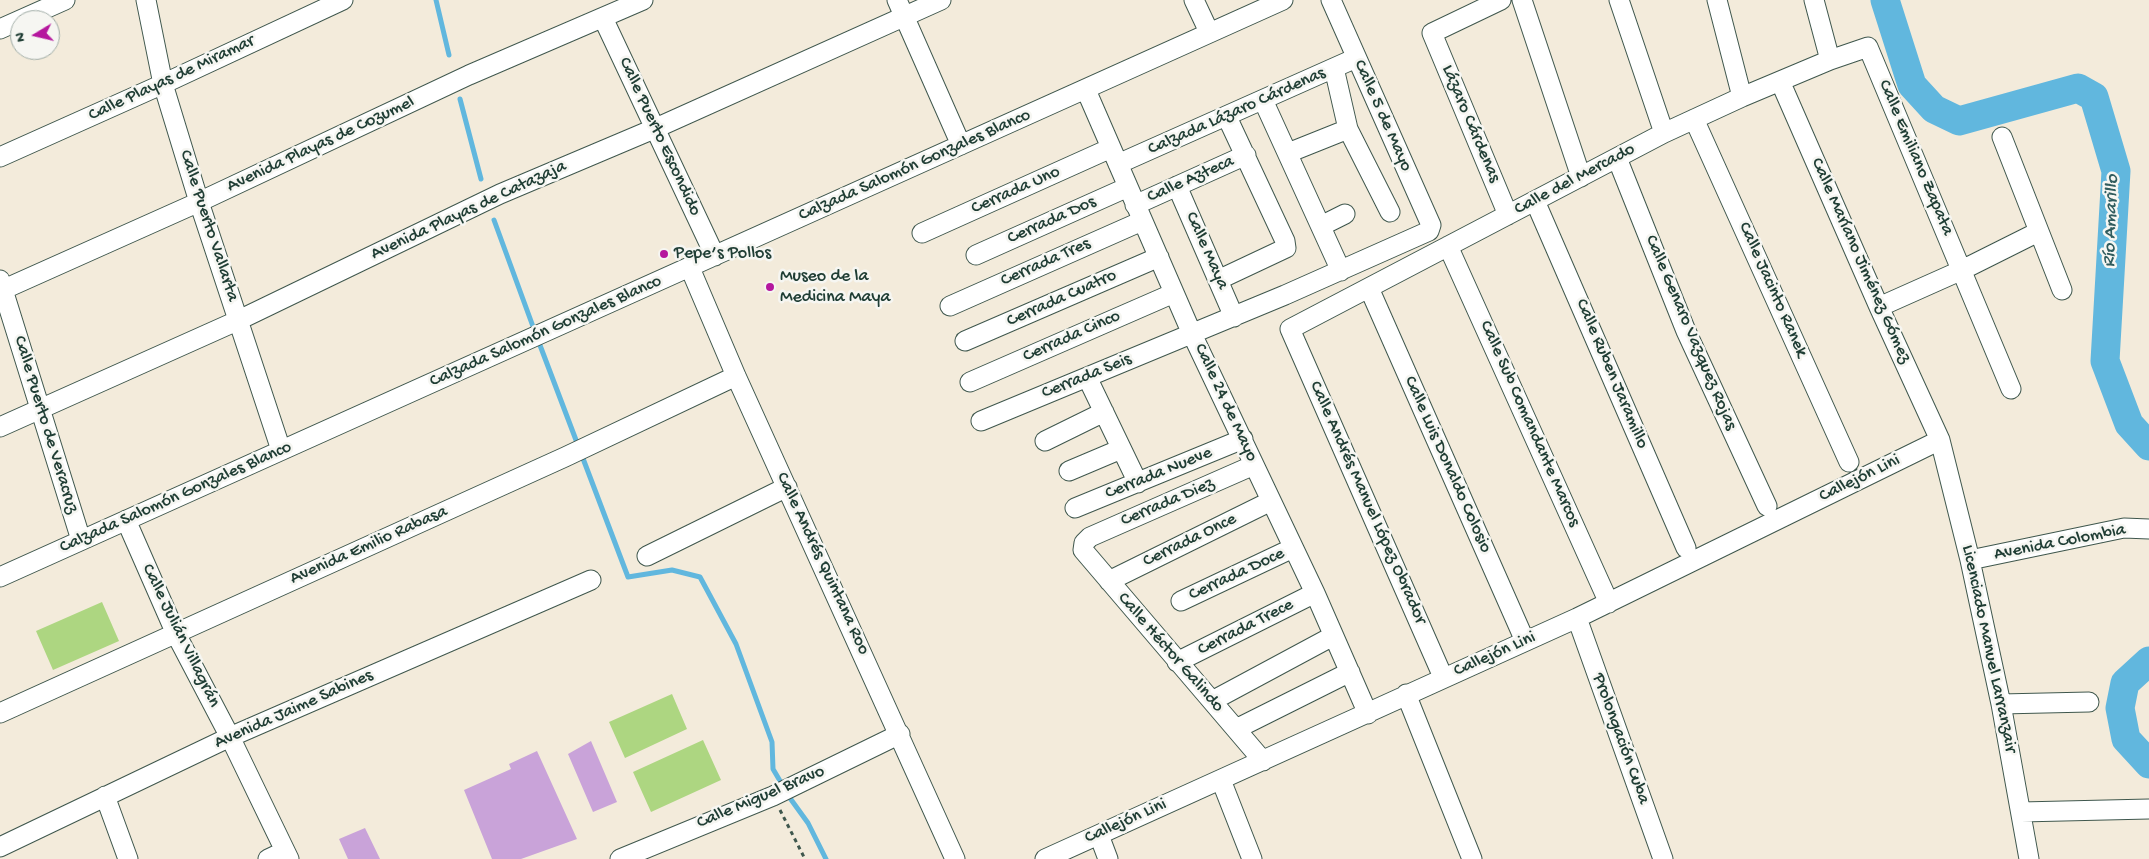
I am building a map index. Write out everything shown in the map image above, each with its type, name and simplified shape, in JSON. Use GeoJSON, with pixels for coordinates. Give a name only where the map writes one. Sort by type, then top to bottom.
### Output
{"type":"FeatureCollection","features":[{"type":"Feature","properties":{"kind":"street"},"geometry":{"type":"LineString","coordinates":[[0,29],[65,0]]}},
{"type":"Feature","properties":{"kind":"street","name":"Calle Puerto Vallarta"},"geometry":{"type":"LineString","coordinates":[[146,0],[163,84],[199,202],[281,450]]}},
{"type":"Feature","properties":{"kind":"street","name":"Calle Playas de Miramar"},"geometry":{"type":"LineString","coordinates":[[0,157],[343,0]]}},
{"type":"Feature","properties":{"kind":"street","name":"Avenida Playas de Cozumel"},"geometry":{"type":"LineString","coordinates":[[1,287],[199,202],[469,75],[643,0]]}},
{"type":"Feature","properties":{"kind":"street","name":"Avenida Playas de Catazaja"},"geometry":{"type":"LineString","coordinates":[[0,426],[239,320],[500,194],[656,128],[901,8],[941,0]]}},
{"type":"Feature","properties":{"kind":"street"},"geometry":{"type":"LineString","coordinates":[[1194,0],[1209,32]]}},
{"type":"Feature","properties":{"kind":"street","name":"Calzada Salomón Gonzales Blanco"},"geometry":{"type":"LineString","coordinates":[[0,577],[551,328],[690,268],[1086,90],[1282,0]]}},
{"type":"Feature","properties":{"kind":"street","name":"Calle 5 de Mayo"},"geometry":{"type":"LineString","coordinates":[[1331,0],[1431,225],[1429,231],[1341,271]]}},
{"type":"Feature","properties":{"kind":"street","name":"Lázaro Cárdenas"},"geometry":{"type":"LineString","coordinates":[[1501,0],[1432,33],[1508,215]]}},
{"type":"Feature","properties":{"kind":"street"},"geometry":{"type":"LineString","coordinates":[[1522,0],[1581,177]]}},
{"type":"Feature","properties":{"kind":"street"},"geometry":{"type":"LineString","coordinates":[[1619,0],[1664,133]]}},
{"type":"Feature","properties":{"kind":"street"},"geometry":{"type":"LineString","coordinates":[[1717,0],[1742,97]]}},
{"type":"Feature","properties":{"kind":"street"},"geometry":{"type":"LineString","coordinates":[[1814,0],[1830,60]]}},
{"type":"Feature","properties":{"kind":"street"},"geometry":{"type":"LineString","coordinates":[[901,8],[961,145]]}},
{"type":"Feature","properties":{"kind":"street","name":"Calle Puerto Escondido"},"geometry":{"type":"LineString","coordinates":[[603,18],[715,256]]}},
{"type":"Feature","properties":{"kind":"street","name":"Calle del Mercado"},"geometry":{"type":"LineString","coordinates":[[1290,329],[1664,133],[1742,97],[1830,60],[1868,47]]}},
{"type":"Feature","properties":{"kind":"street","name":"Calle Emiliano Zapata"},"geometry":{"type":"LineString","coordinates":[[1868,47],[2012,389]]}},
{"type":"Feature","properties":{"kind":"street","name":"Calzada Lázaro Cárdenas"},"geometry":{"type":"LineString","coordinates":[[1115,156],[1227,117],[1356,58]]}},
{"type":"Feature","properties":{"kind":"street"},"geometry":{"type":"LineString","coordinates":[[1334,68],[1348,129],[1390,212]]}},
{"type":"Feature","properties":{"kind":"street","name":"Calle Maríano Jiménez Gómez"},"geometry":{"type":"LineString","coordinates":[[1780,81],[1879,307],[1940,440]]}},
{"type":"Feature","properties":{"kind":"street","name":"Calle 24 de Mayo"},"geometry":{"type":"LineString","coordinates":[[1086,90],[1192,334],[1315,593],[1368,714]]}},
{"type":"Feature","properties":{"kind":"street"},"geometry":{"type":"LineString","coordinates":[[1192,334],[1341,271],[1263,100]]}},
{"type":"Feature","properties":{"kind":"street"},"geometry":{"type":"LineString","coordinates":[[1218,280],[1286,248],[1285,241],[1227,117]]}},
{"type":"Feature","properties":{"kind":"street","name":"Calle Jacinto Ranek"},"geometry":{"type":"LineString","coordinates":[[1694,119],[1849,462]]}},
{"type":"Feature","properties":{"kind":"street"},"geometry":{"type":"LineString","coordinates":[[1288,153],[1348,129]]}},
{"type":"Feature","properties":{"kind":"street"},"geometry":{"type":"LineString","coordinates":[[2002,137],[2062,290]]}},
{"type":"Feature","properties":{"kind":"street","name":"Calle Azteca"},"geometry":{"type":"LineString","coordinates":[[1135,204],[1246,155]]}},
{"type":"Feature","properties":{"kind":"street","name":"Cerrada Uno"},"geometry":{"type":"LineString","coordinates":[[922,233],[1115,156]]}},
{"type":"Feature","properties":{"kind":"street","name":"Calle Genaro Vazquez Rojas"},"geometry":{"type":"LineString","coordinates":[[1617,158],[1686,331],[1767,506]]}},
{"type":"Feature","properties":{"kind":"street","name":"Calle Maya"},"geometry":{"type":"LineString","coordinates":[[1177,186],[1234,317]]}},
{"type":"Feature","properties":{"kind":"street","name":"Calle Ruben Jaramillo"},"geometry":{"type":"LineString","coordinates":[[1535,201],[1686,548]]}},
{"type":"Feature","properties":{"kind":"street","name":"Cerrada Dos"},"geometry":{"type":"LineString","coordinates":[[976,255],[1135,204]]}},
{"type":"Feature","properties":{"kind":"street","name":"Cerrada Tres"},"geometry":{"type":"LineString","coordinates":[[950,306],[1135,204]]}},
{"type":"Feature","properties":{"kind":"street"},"geometry":{"type":"LineString","coordinates":[[1321,226],[1345,214]]}},
{"type":"Feature","properties":{"kind":"street"},"geometry":{"type":"LineString","coordinates":[[1879,307],[1962,270],[2038,232]]}},
{"type":"Feature","properties":{"kind":"street","name":"Calle Sub Comandante Marcos"},"geometry":{"type":"LineString","coordinates":[[1448,246],[1609,603]]}},
{"type":"Feature","properties":{"kind":"street","name":"Cerrada Cuatro"},"geometry":{"type":"LineString","coordinates":[[965,341],[1159,257]]}},
{"type":"Feature","properties":{"kind":"street","name":"Calle Andrés Quintana Roo"},"geometry":{"type":"LineString","coordinates":[[690,268],[736,376],[956,859]]}},
{"type":"Feature","properties":{"kind":"street","name":"Calle Puerto de Veracruz"},"geometry":{"type":"LineString","coordinates":[[1,287],[81,540]]}},
{"type":"Feature","properties":{"kind":"street","name":"Calle Luis Donaldo Colosio"},"geometry":{"type":"LineString","coordinates":[[1369,288],[1526,641]]}},
{"type":"Feature","properties":{"kind":"street","name":"Cerrada Cinco"},"geometry":{"type":"LineString","coordinates":[[970,382],[1174,293]]}},
{"type":"Feature","properties":{"kind":"street","name":"Calle Andrés Manuel López Obrador"},"geometry":{"type":"LineString","coordinates":[[1290,329],[1443,677]]}},
{"type":"Feature","properties":{"kind":"street","name":"Cerrada Seis"},"geometry":{"type":"LineString","coordinates":[[981,421],[1192,334]]}},
{"type":"Feature","properties":{"kind":"street","name":"Avenida Emilio Rabasa"},"geometry":{"type":"LineString","coordinates":[[0,713],[565,457],[736,376]]}},
{"type":"Feature","properties":{"kind":"street"},"geometry":{"type":"LineString","coordinates":[[1088,377],[1138,483]]}},
{"type":"Feature","properties":{"kind":"street"},"geometry":{"type":"LineString","coordinates":[[1045,440],[1104,412]]}},
{"type":"Feature","properties":{"kind":"street","name":"Cerrada Nueve"},"geometry":{"type":"LineString","coordinates":[[1075,508],[1243,439]]}},
{"type":"Feature","properties":{"kind":"street","name":"Callejón Lini"},"geometry":{"type":"LineString","coordinates":[[1045,859],[1368,714],[1443,677],[1577,618],[1940,440]]}},
{"type":"Feature","properties":{"kind":"street","name":"Licenciado Manuel Larranzair"},"geometry":{"type":"LineString","coordinates":[[1940,440],[1970,560],[2001,704],[2029,859]]}},
{"type":"Feature","properties":{"kind":"street"},"geometry":{"type":"LineString","coordinates":[[1069,470],[1121,449]]}},
{"type":"Feature","properties":{"kind":"street","name":"Cerrada Diez"},"geometry":{"type":"LineString","coordinates":[[1084,543],[1090,537],[1254,466]]}},
{"type":"Feature","properties":{"kind":"street"},"geometry":{"type":"LineString","coordinates":[[647,556],[787,488]]}},
{"type":"Feature","properties":{"kind":"street","name":"Cerrada Once"},"geometry":{"type":"LineString","coordinates":[[1109,581],[1271,501]]}},
{"type":"Feature","properties":{"kind":"street","name":"Calle Julián Villagrán"},"geometry":{"type":"LineString","coordinates":[[126,520],[176,634],[230,737],[287,855]]}},
{"type":"Feature","properties":{"kind":"street","name":"Avenida Colombia"},"geometry":{"type":"LineString","coordinates":[[1970,560],[2124,528],[2149,529]]}},
{"type":"Feature","properties":{"kind":"street","name":"Calle Héctor Galindo"},"geometry":{"type":"LineString","coordinates":[[1084,543],[1083,550],[1263,761]]}},
{"type":"Feature","properties":{"kind":"street","name":"Cerrada Doce"},"geometry":{"type":"LineString","coordinates":[[1181,601],[1293,548]]}},
{"type":"Feature","properties":{"kind":"street","name":"Avenida Jaime Sabines"},"geometry":{"type":"LineString","coordinates":[[0,846],[230,737],[591,580]]}},
{"type":"Feature","properties":{"kind":"street","name":"Cerrada Trece"},"geometry":{"type":"LineString","coordinates":[[1177,662],[1315,593]]}},
{"type":"Feature","properties":{"kind":"street","name":"Prolongación Cuba"},"geometry":{"type":"LineString","coordinates":[[1577,618],[1664,859]]}},
{"type":"Feature","properties":{"kind":"street"},"geometry":{"type":"LineString","coordinates":[[1212,701],[1334,636]]}},
{"type":"Feature","properties":{"kind":"street"},"geometry":{"type":"LineString","coordinates":[[1236,729],[1350,672]]}},
{"type":"Feature","properties":{"kind":"street"},"geometry":{"type":"LineString","coordinates":[[1406,694],[1472,859]]}},
{"type":"Feature","properties":{"kind":"street"},"geometry":{"type":"LineString","coordinates":[[2001,704],[2089,702]]}},
{"type":"Feature","properties":{"kind":"street","name":"Calle Miguel Bravo"},"geometry":{"type":"LineString","coordinates":[[620,859],[660,851],[900,734]]}},
{"type":"Feature","properties":{"kind":"street"},"geometry":{"type":"LineString","coordinates":[[1221,780],[1252,859]]}},
{"type":"Feature","properties":{"kind":"street"},"geometry":{"type":"LineString","coordinates":[[105,796],[128,859]]}},
{"type":"Feature","properties":{"kind":"street"},"geometry":{"type":"LineString","coordinates":[[2021,812],[2149,809]]}},
{"type":"Feature","properties":{"kind":"street"},"geometry":{"type":"LineString","coordinates":[[1099,835],[1108,859]]}},
{"type":"Feature","properties":{"kind":"street"},"geometry":{"type":"LineString","coordinates":[[0,852],[2,859]]}},
{"type":"Feature","properties":{"kind":"street"},"geometry":{"type":"LineString","coordinates":[[268,859],[287,855]]}},
{"type":"Feature","properties":{"kind":"path"},"geometry":{"type":"LineString","coordinates":[[773,796],[805,859]]}},
{"type":"Feature","properties":{"kind":"green space"},"geometry":{"type":"Polygon","coordinates":[[[102,602],[119,641],[53,670],[36,631],[102,602]]]}},
{"type":"Feature","properties":{"kind":"green space"},"geometry":{"type":"Polygon","coordinates":[[[672,694],[687,729],[625,758],[609,722],[672,694]]]}},
{"type":"Feature","properties":{"kind":"green space"},"geometry":{"type":"Polygon","coordinates":[[[703,740],[721,780],[651,812],[633,772],[703,740]]]}},
{"type":"Feature","properties":{"kind":"building"},"geometry":{"type":"Polygon","coordinates":[[[591,741],[617,802],[593,812],[568,754],[591,741]]]}},
{"type":"Feature","properties":{"kind":"building"},"geometry":{"type":"Polygon","coordinates":[[[537,751],[577,839],[521,859],[492,859],[464,790],[511,769],[509,764],[537,751]]]}},
{"type":"Feature","properties":{"kind":"building"},"geometry":{"type":"Polygon","coordinates":[[[365,828],[380,859],[348,859],[339,839],[365,828]]]}},
{"type":"Feature","properties":{"kind":"waterway"},"geometry":{"type":"LineString","coordinates":[[436,0],[449,55]]}},
{"type":"Feature","properties":{"kind":"waterway","name":"Río Amarillo"},"geometry":{"type":"LineString","coordinates":[[1885,0],[1912,85],[1934,109],[1959,121],[2078,88],[2094,97],[2116,171],[2105,361],[2129,424],[2149,446]]}},
{"type":"Feature","properties":{"kind":"waterway"},"geometry":{"type":"LineString","coordinates":[[460,99],[481,179]]}},
{"type":"Feature","properties":{"kind":"waterway"},"geometry":{"type":"LineString","coordinates":[[494,220],[535,332]]}},
{"type":"Feature","properties":{"kind":"waterway"},"geometry":{"type":"LineString","coordinates":[[538,340],[628,577],[672,570],[700,577],[736,644],[772,742],[773,769],[783,786]]}},
{"type":"Feature","properties":{"kind":"waterway","name":"Río Amarillo"},"geometry":{"type":"LineString","coordinates":[[2149,661],[2125,683],[2120,708],[2126,739],[2149,764]]}},
{"type":"Feature","properties":{"kind":"waterway"},"geometry":{"type":"LineString","coordinates":[[787,794],[808,823],[826,859]]}},
{"type":"Feature","properties":{"kind":"place","name":"Pepe’s Pollos"},"geometry":{"type":"Point","coordinates":[664,254]}},
{"type":"Feature","properties":{"kind":"place","name":"Museo de la Medicina Maya"},"geometry":{"type":"Point","coordinates":[770,287]}}]}
